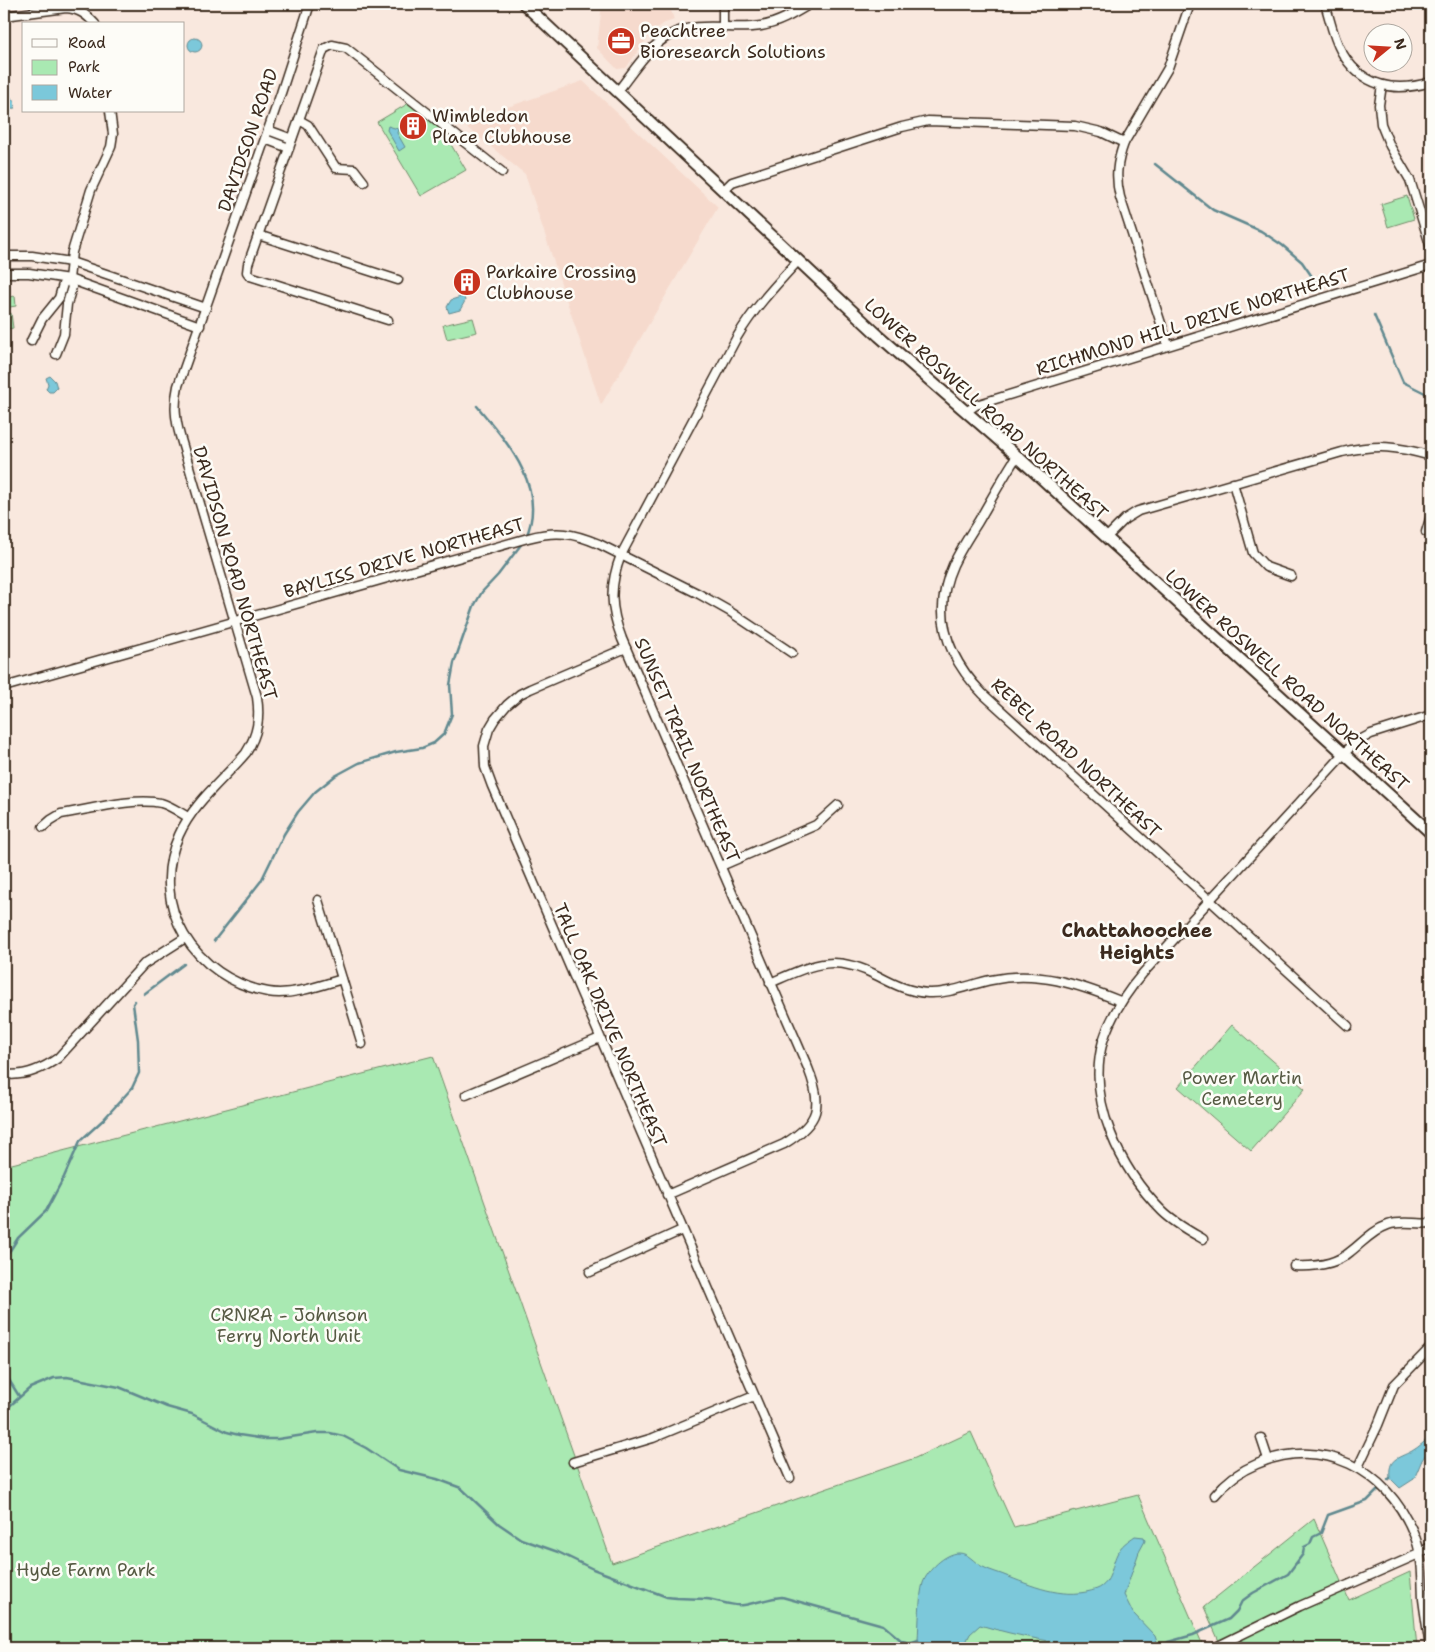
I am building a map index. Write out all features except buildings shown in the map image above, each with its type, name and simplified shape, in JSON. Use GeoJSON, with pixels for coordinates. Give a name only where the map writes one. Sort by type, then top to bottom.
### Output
{"type":"FeatureCollection","features":[{"type":"Feature","properties":{"kind":"street","name":"DAVIDSON ROAD"},"geometry":{"type":"LineString","coordinates":[[214,285],[310,4]]}},
{"type":"Feature","properties":{"kind":"street","name":"LOWER ROSWELL ROAD NORTHEAST"},"geometry":{"type":"LineString","coordinates":[[524,4],[893,349],[1017,456],[1431,833]]}},
{"type":"Feature","properties":{"kind":"street"},"geometry":{"type":"LineString","coordinates":[[723,4],[723,27]]}},
{"type":"Feature","properties":{"kind":"street"},"geometry":{"type":"LineString","coordinates":[[618,91],[658,43],[669,35],[689,28],[760,26],[774,23],[810,4]]}},
{"type":"Feature","properties":{"kind":"street"},"geometry":{"type":"LineString","coordinates":[[1168,345],[1118,187],[1116,170],[1124,143],[1168,68],[1190,4]]}},
{"type":"Feature","properties":{"kind":"street"},"geometry":{"type":"LineString","coordinates":[[1324,4],[1342,52],[1360,75],[1382,85],[1408,88],[1431,82]]}},
{"type":"Feature","properties":{"kind":"street"},"geometry":{"type":"LineString","coordinates":[[4,16],[76,8],[93,22]]}},
{"type":"Feature","properties":{"kind":"street"},"geometry":{"type":"LineString","coordinates":[[388,320],[250,276],[247,272],[258,235],[324,49],[332,45],[346,48],[502,172]]}},
{"type":"Feature","properties":{"kind":"street"},"geometry":{"type":"LineString","coordinates":[[1382,85],[1379,105],[1381,124],[1390,146],[1410,180],[1431,248]]}},
{"type":"Feature","properties":{"kind":"street"},"geometry":{"type":"LineString","coordinates":[[56,354],[64,334],[67,304],[72,287],[69,279],[72,252],[91,190],[111,147],[113,134],[110,112]]}},
{"type":"Feature","properties":{"kind":"street"},"geometry":{"type":"LineString","coordinates":[[299,120],[308,124],[336,168],[354,169],[364,182]]}},
{"type":"Feature","properties":{"kind":"street"},"geometry":{"type":"LineString","coordinates":[[724,190],[732,182],[902,126],[928,121],[1075,126],[1101,132],[1124,143]]}},
{"type":"Feature","properties":{"kind":"street"},"geometry":{"type":"LineString","coordinates":[[268,130],[292,139]]}},
{"type":"Feature","properties":{"kind":"street"},"geometry":{"type":"LineString","coordinates":[[264,139],[289,148]]}},
{"type":"Feature","properties":{"kind":"street"},"geometry":{"type":"LineString","coordinates":[[258,235],[398,280]]}},
{"type":"Feature","properties":{"kind":"street"},"geometry":{"type":"LineString","coordinates":[[4,256],[32,256],[71,262],[206,308]]}},
{"type":"Feature","properties":{"kind":"street","name":"SUNSET TRAIL NORTHEAST"},"geometry":{"type":"LineString","coordinates":[[667,1195],[784,1144],[806,1128],[816,1111],[817,1103],[814,1083],[626,648],[613,607],[612,590],[615,570],[621,555],[746,321],[798,261]]}},
{"type":"Feature","properties":{"kind":"street","name":"RICHMOND HILL DRIVE NORTHEAST"},"geometry":{"type":"LineString","coordinates":[[966,412],[976,404],[1431,265]]}},
{"type":"Feature","properties":{"kind":"street"},"geometry":{"type":"LineString","coordinates":[[4,273],[28,273],[69,279],[200,326]]}},
{"type":"Feature","properties":{"kind":"street"},"geometry":{"type":"LineString","coordinates":[[31,341],[42,319],[59,298],[63,284],[69,279]]}},
{"type":"Feature","properties":{"kind":"street","name":"DAVIDSON ROAD NORTHEAST"},"geometry":{"type":"LineString","coordinates":[[214,285],[178,386],[175,401],[175,417],[257,697],[258,728],[253,742],[246,753],[188,817],[179,835],[174,848],[170,878],[172,904],[185,938],[210,966],[244,986],[269,992],[301,990],[342,979]]}},
{"type":"Feature","properties":{"kind":"street"},"geometry":{"type":"LineString","coordinates":[[1107,537],[1125,519],[1138,511],[1357,449],[1389,446],[1431,456]]}},
{"type":"Feature","properties":{"kind":"street","name":"REBEL ROAD NORTHEAST"},"geometry":{"type":"LineString","coordinates":[[1017,456],[962,549],[949,577],[943,606],[947,637],[952,654],[970,680],[983,694],[1348,1026]]}},
{"type":"Feature","properties":{"kind":"street"},"geometry":{"type":"LineString","coordinates":[[1233,483],[1253,553],[1266,567],[1291,576]]}},
{"type":"Feature","properties":{"kind":"street"},"geometry":{"type":"LineString","coordinates":[[1426,532],[1431,516]]}},
{"type":"Feature","properties":{"kind":"street","name":"BAYLISS DRIVE NORTHEAST"},"geometry":{"type":"LineString","coordinates":[[4,687],[543,534],[557,532],[583,537],[700,594],[792,653]]}},
{"type":"Feature","properties":{"kind":"street","name":"TALL OAK DRIVE NORTHEAST"},"geometry":{"type":"LineString","coordinates":[[626,648],[530,689],[512,700],[489,729],[483,756],[492,786],[790,1478]]}},
{"type":"Feature","properties":{"kind":"street"},"geometry":{"type":"LineString","coordinates":[[1203,1239],[1180,1226],[1163,1212],[1140,1186],[1119,1151],[1105,1115],[1099,1075],[1102,1043],[1110,1022],[1120,1001],[1143,973],[1354,743],[1364,737],[1431,716]]}},
{"type":"Feature","properties":{"kind":"street"},"geometry":{"type":"LineString","coordinates":[[44,827],[61,814],[139,802],[159,803],[188,817]]}},
{"type":"Feature","properties":{"kind":"street"},"geometry":{"type":"LineString","coordinates":[[721,866],[816,825],[838,805]]}},
{"type":"Feature","properties":{"kind":"street"},"geometry":{"type":"LineString","coordinates":[[318,900],[362,1044]]}},
{"type":"Feature","properties":{"kind":"street"},"geometry":{"type":"LineString","coordinates":[[4,1074],[28,1074],[58,1058],[134,973],[155,956],[185,938]]}},
{"type":"Feature","properties":{"kind":"street"},"geometry":{"type":"LineString","coordinates":[[770,983],[808,967],[827,962],[836,962],[862,968],[894,985],[918,992],[937,994],[998,978],[1032,976],[1075,984],[1120,1001]]}},
{"type":"Feature","properties":{"kind":"street"},"geometry":{"type":"LineString","coordinates":[[466,1095],[600,1038]]}},
{"type":"Feature","properties":{"kind":"street"},"geometry":{"type":"LineString","coordinates":[[1294,1266],[1308,1267],[1336,1261],[1349,1254],[1373,1233],[1387,1225],[1402,1222],[1431,1224]]}},
{"type":"Feature","properties":{"kind":"street"},"geometry":{"type":"LineString","coordinates":[[590,1272],[682,1230]]}},
{"type":"Feature","properties":{"kind":"street"},"geometry":{"type":"LineString","coordinates":[[1358,1467],[1394,1385],[1431,1347]]}},
{"type":"Feature","properties":{"kind":"street"},"geometry":{"type":"LineString","coordinates":[[572,1462],[653,1438],[754,1396]]}},
{"type":"Feature","properties":{"kind":"street"},"geometry":{"type":"LineString","coordinates":[[1262,1438],[1268,1459]]}},
{"type":"Feature","properties":{"kind":"street"},"geometry":{"type":"LineString","coordinates":[[1215,1495],[1228,1480],[1240,1472],[1268,1459],[1283,1455],[1314,1455],[1331,1458],[1358,1467],[1384,1487],[1398,1504],[1413,1532],[1421,1553],[1424,1603],[1430,1648]]}},
{"type":"Feature","properties":{"kind":"street"},"geometry":{"type":"LineString","coordinates":[[1214,1648],[1300,1606],[1421,1553],[1431,1546]]}},
{"type":"Feature","properties":{"kind":"shaded area","name":"Peachtree Bioresearch Solutions"},"geometry":{"type":"Polygon","coordinates":[[[602,4],[669,4],[674,20],[662,24],[650,34],[626,68],[617,69],[597,48],[602,4]]]}},
{"type":"Feature","properties":{"kind":"shaded area"},"geometry":{"type":"Polygon","coordinates":[[[583,81],[718,207],[601,405],[525,174],[461,123],[583,81]]]}},
{"type":"Feature","properties":{"kind":"green space"},"geometry":{"type":"Polygon","coordinates":[[[409,103],[443,131],[466,170],[421,196],[377,122],[409,103]]]}},
{"type":"Feature","properties":{"kind":"green space"},"geometry":{"type":"Polygon","coordinates":[[[1407,196],[1414,219],[1388,227],[1381,204],[1407,196]]]}},
{"type":"Feature","properties":{"kind":"green space"},"geometry":{"type":"Polygon","coordinates":[[[15,296],[16,306],[4,308],[4,298],[15,296]]]}},
{"type":"Feature","properties":{"kind":"green space"},"geometry":{"type":"Polygon","coordinates":[[[11,313],[13,328],[4,330],[4,315],[11,313]]]}},
{"type":"Feature","properties":{"kind":"green space"},"geometry":{"type":"Polygon","coordinates":[[[473,318],[477,332],[447,339],[443,325],[473,318]]]}},
{"type":"Feature","properties":{"kind":"green space","name":"Power Martin Cemetery"},"geometry":{"type":"Polygon","coordinates":[[[1232,1025],[1305,1089],[1251,1151],[1178,1087],[1232,1025]]]}},
{"type":"Feature","properties":{"kind":"green space","name":"CRNRA - Johnson Ferry North Unit"},"geometry":{"type":"Polygon","coordinates":[[[433,1056],[612,1563],[915,1458],[971,1432],[1014,1527],[1138,1495],[1204,1648],[4,1648],[4,1166],[433,1056]]]}},
{"type":"Feature","properties":{"kind":"green space"},"geometry":{"type":"Polygon","coordinates":[[[1314,1519],[1349,1600],[1410,1572],[1417,1648],[1222,1648],[1204,1607],[1314,1519]]]}},
{"type":"Feature","properties":{"kind":"water"},"geometry":{"type":"Polygon","coordinates":[[[195,38],[200,40],[202,45],[200,50],[195,52],[190,50],[188,45],[190,40],[195,38]]]}},
{"type":"Feature","properties":{"kind":"water"},"geometry":{"type":"Polygon","coordinates":[[[7,97],[11,97],[14,100],[15,108],[4,109],[4,101],[7,101],[7,97]]]}},
{"type":"Feature","properties":{"kind":"water"},"geometry":{"type":"Polygon","coordinates":[[[388,126],[398,129],[397,133],[405,147],[399,151],[387,130],[388,126]]]}},
{"type":"Feature","properties":{"kind":"water"},"geometry":{"type":"Polygon","coordinates":[[[464,296],[465,301],[460,310],[449,313],[447,307],[451,300],[464,296]]]}},
{"type":"Feature","properties":{"kind":"water"},"geometry":{"type":"Polygon","coordinates":[[[50,376],[55,381],[57,388],[53,392],[49,392],[46,389],[48,384],[46,378],[50,376]]]}},
{"type":"Feature","properties":{"kind":"water"},"geometry":{"type":"Polygon","coordinates":[[[1431,1436],[1431,1447],[1422,1460],[1414,1479],[1400,1488],[1390,1478],[1390,1466],[1395,1460],[1415,1449],[1431,1436]]]}},
{"type":"Feature","properties":{"kind":"water"},"geometry":{"type":"Polygon","coordinates":[[[1135,1536],[1144,1537],[1145,1541],[1139,1552],[1124,1595],[1133,1613],[1155,1636],[1159,1648],[1108,1649],[1025,1636],[980,1625],[970,1634],[964,1646],[959,1648],[926,1648],[918,1640],[923,1583],[932,1568],[948,1556],[962,1553],[984,1568],[1041,1589],[1063,1593],[1086,1592],[1097,1589],[1106,1583],[1119,1551],[1125,1543],[1135,1536]]]}},
{"type":"Feature","properties":{"kind":"waterway"},"geometry":{"type":"LineString","coordinates":[[1155,164],[1213,210],[1261,231],[1282,245],[1302,262],[1315,281]]}},
{"type":"Feature","properties":{"kind":"waterway"},"geometry":{"type":"LineString","coordinates":[[1374,315],[1403,382],[1431,396]]}},
{"type":"Feature","properties":{"kind":"waterway"},"geometry":{"type":"LineString","coordinates":[[477,406],[511,450],[521,466],[528,483],[532,500],[531,518],[526,537]]}},
{"type":"Feature","properties":{"kind":"waterway"},"geometry":{"type":"LineString","coordinates":[[214,941],[261,881],[284,834],[298,812],[315,792],[335,776],[359,763],[396,752],[422,748],[434,743],[444,734],[452,714],[450,685],[454,663],[474,606],[482,592],[498,575],[523,542]]}},
{"type":"Feature","properties":{"kind":"waterway"},"geometry":{"type":"LineString","coordinates":[[144,994],[184,964]]}},
{"type":"Feature","properties":{"kind":"waterway"},"geometry":{"type":"LineString","coordinates":[[4,1260],[18,1238],[46,1211],[80,1141],[103,1120],[132,1088],[139,1073],[138,1040],[133,1004],[135,1001]]}},
{"type":"Feature","properties":{"kind":"waterway"},"geometry":{"type":"LineString","coordinates":[[4,1372],[19,1396]]}},
{"type":"Feature","properties":{"kind":"waterway"},"geometry":{"type":"LineString","coordinates":[[4,1411],[30,1388],[54,1378],[67,1377],[119,1387],[167,1407],[192,1414],[227,1432],[239,1435],[265,1439],[317,1433],[343,1436],[366,1448],[399,1470],[437,1479],[461,1488],[499,1524],[521,1539],[558,1552],[593,1569],[667,1597],[706,1599],[739,1605],[782,1597],[883,1625],[902,1641],[910,1643],[918,1640]]}},
{"type":"Feature","properties":{"kind":"waterway"},"geometry":{"type":"LineString","coordinates":[[1162,1648],[1168,1642],[1193,1635],[1229,1619],[1237,1611],[1242,1601],[1288,1574],[1303,1554],[1304,1547],[1310,1544],[1313,1537],[1321,1533],[1328,1515],[1367,1501],[1378,1490]]}},
{"type":"Feature","properties":{"kind":"place","name":"Peachtree Bioresearch Solutions"},"geometry":{"type":"Point","coordinates":[621,41]}},
{"type":"Feature","properties":{"kind":"place","name":"Wimbledon Place Clubhouse"},"geometry":{"type":"Point","coordinates":[413,126]}},
{"type":"Feature","properties":{"kind":"place","name":"Parkaire Crossing Clubhouse"},"geometry":{"type":"Point","coordinates":[467,282]}},
{"type":"Feature","properties":{"kind":"district","name":"Chattahoochee Heights"},"geometry":{"type":"Point","coordinates":[1137,941]}},
{"type":"Feature","properties":{"kind":"park label","name":"Hyde Farm Park"},"geometry":{"type":"Point","coordinates":[86,1570]}}]}
